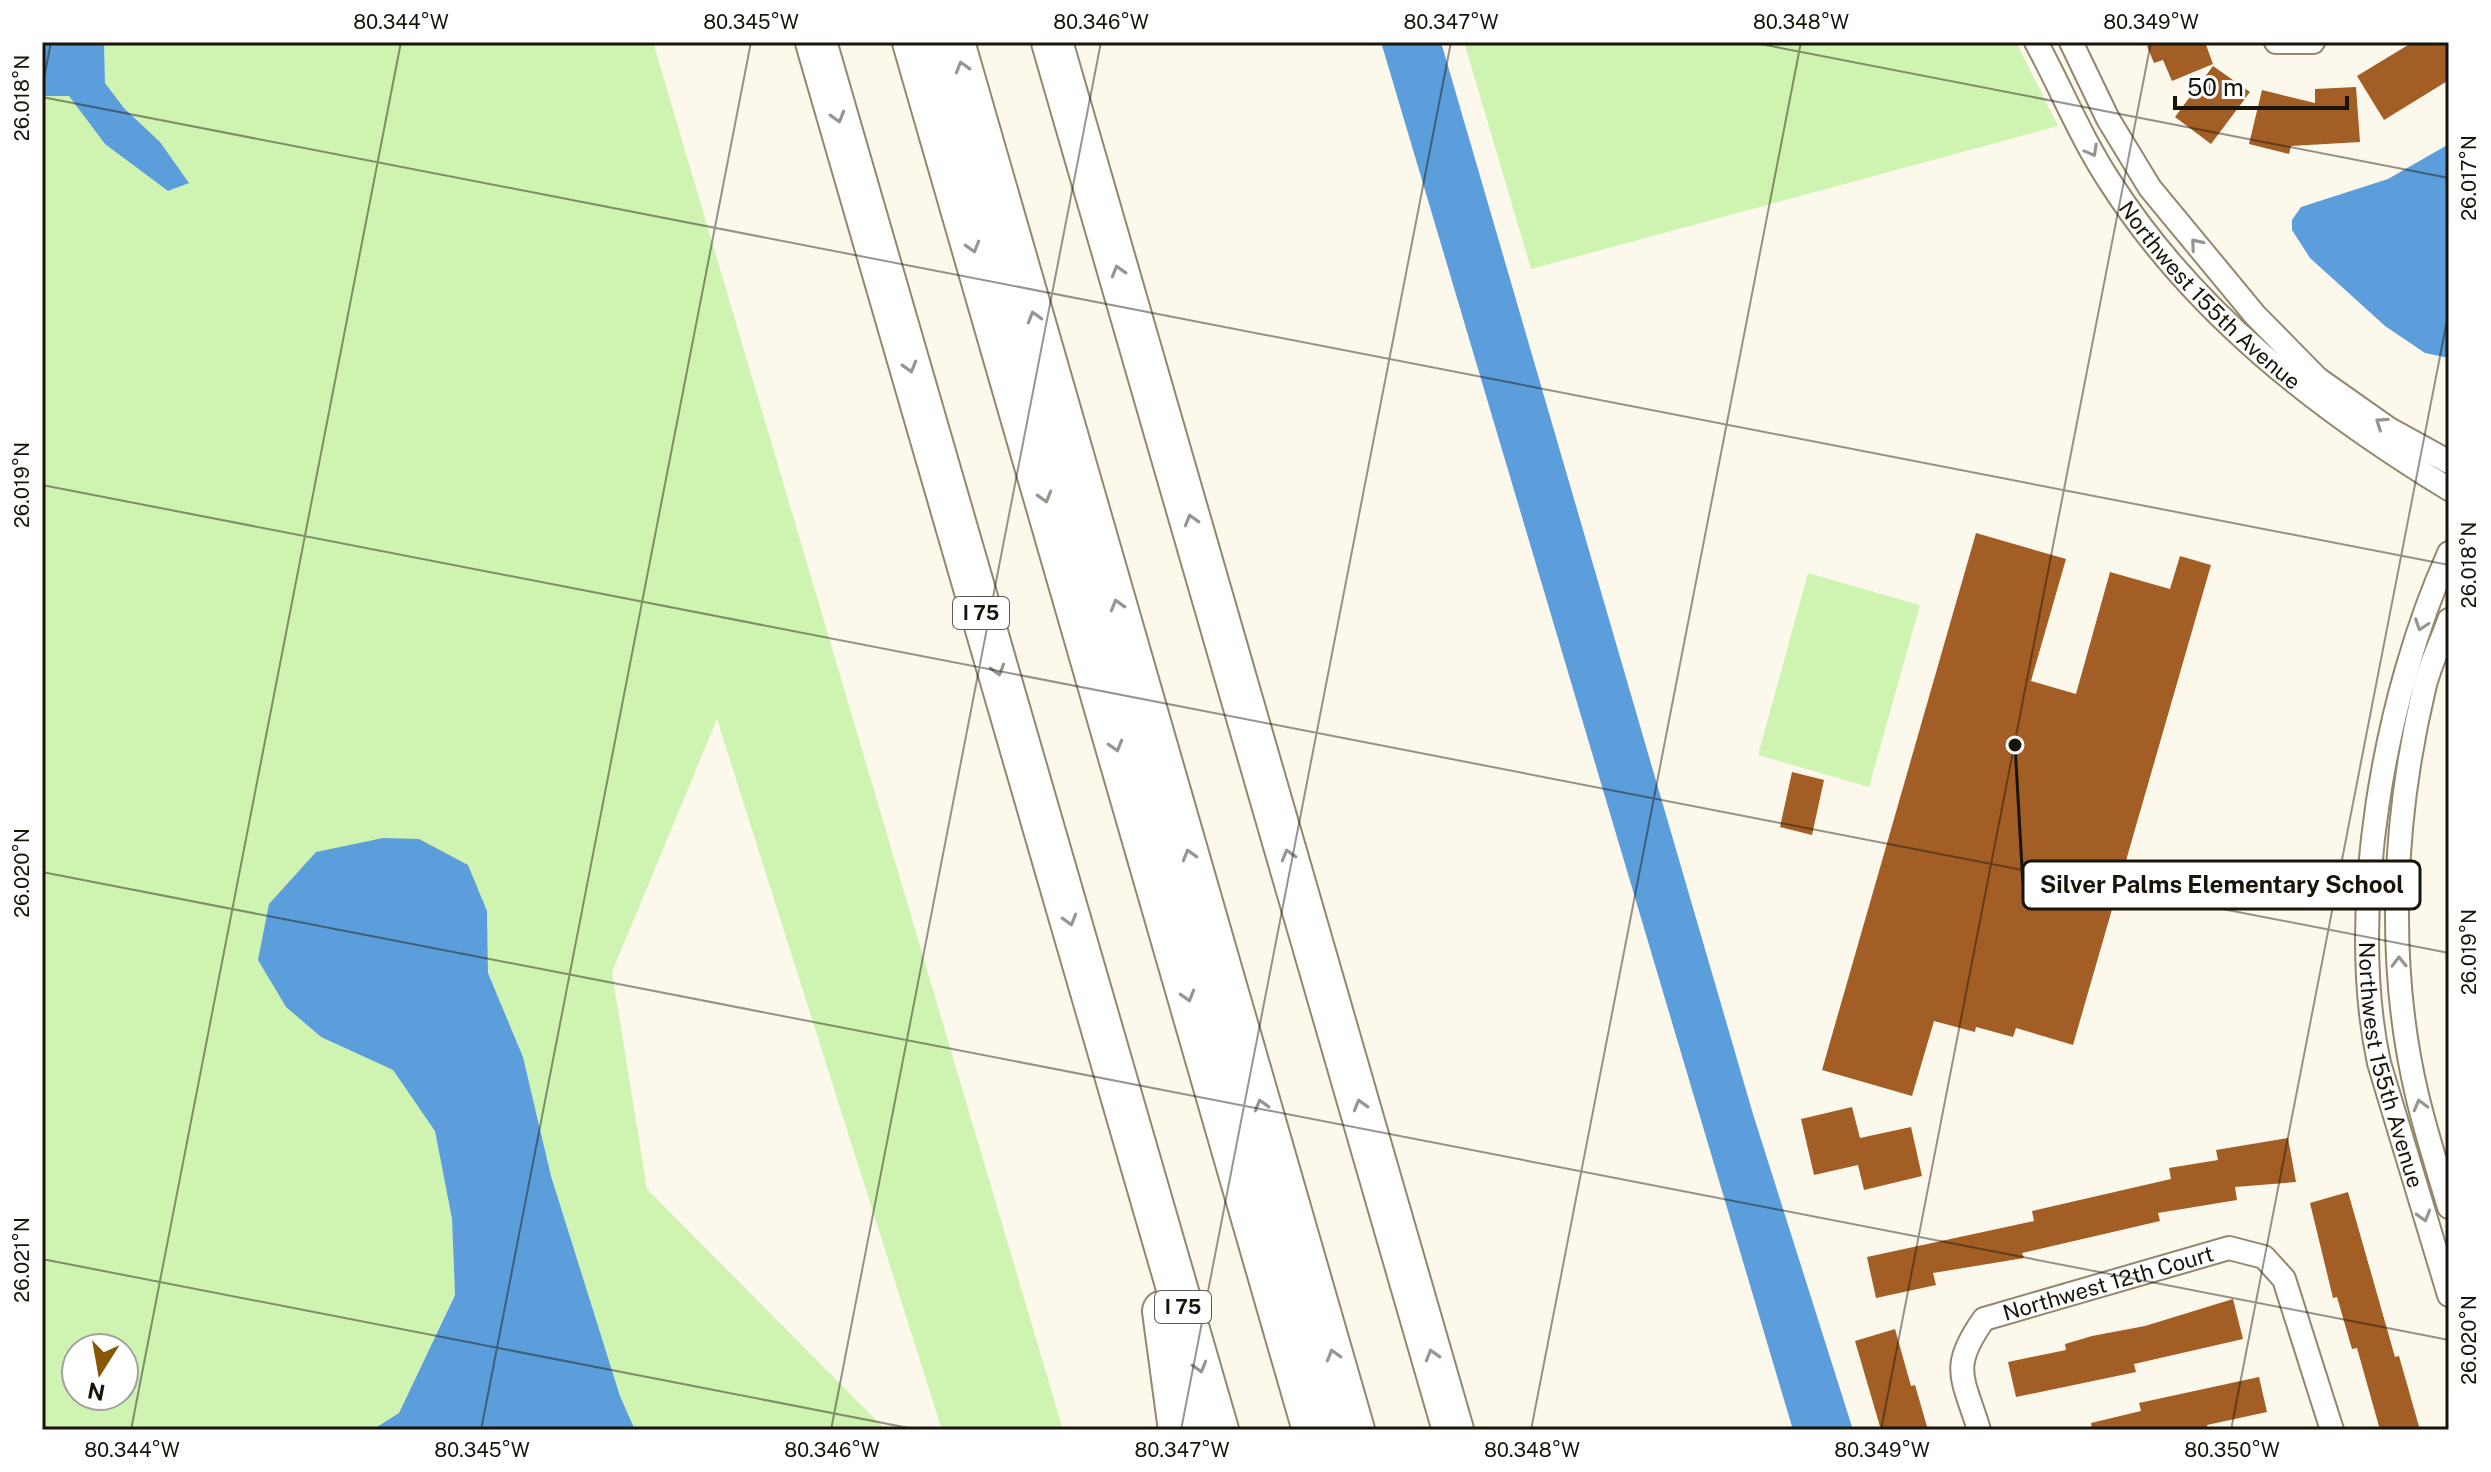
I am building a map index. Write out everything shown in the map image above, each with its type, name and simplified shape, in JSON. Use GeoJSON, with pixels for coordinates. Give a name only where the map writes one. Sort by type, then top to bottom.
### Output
{"type":"FeatureCollection","features":[{"type":"Feature","properties":{"kind":"highway","name":"I 75"},"geometry":{"type":"LineString","coordinates":[[816,42],[1218,1430]]}},
{"type":"Feature","properties":{"kind":"highway"},"geometry":{"type":"LineString","coordinates":[[913,42],[1313,1430]]}},
{"type":"Feature","properties":{"kind":"highway"},"geometry":{"type":"LineString","coordinates":[[954,42],[1354,1430]]}},
{"type":"Feature","properties":{"kind":"highway"},"geometry":{"type":"LineString","coordinates":[[1052,42],[1453,1430]]}},
{"type":"Feature","properties":{"kind":"highway"},"geometry":{"type":"LineString","coordinates":[[1147,1184],[1179,1430]]}},
{"type":"Feature","properties":{"kind":"street","name":"Northwest 155th Avenue"},"geometry":{"type":"LineString","coordinates":[[2036,42],[2111,183],[2180,274],[2240,336],[2326,409],[2449,489]]}},
{"type":"Feature","properties":{"kind":"street","name":"Northwest 155th Avenue"},"geometry":{"type":"LineString","coordinates":[[2071,42],[2108,119],[2150,188],[2255,315],[2318,379],[2389,429],[2449,462]]}},
{"type":"Feature","properties":{"kind":"street"},"geometry":{"type":"LineString","coordinates":[[2276,42],[2312,42]]}},
{"type":"Feature","properties":{"kind":"street","name":"Northwest 155th Avenue"},"geometry":{"type":"LineString","coordinates":[[2449,553],[2406,667],[2386,752],[2370,878],[2369,969],[2373,1033],[2379,1063],[2449,1295]]}},
{"type":"Feature","properties":{"kind":"street","name":"Northwest 155th Avenue"},"geometry":{"type":"LineString","coordinates":[[2449,620],[2424,687],[2406,789],[2398,894],[2399,977],[2406,1034],[2417,1095],[2449,1207]]}},
{"type":"Feature","properties":{"kind":"street","name":"Northwest 12th Court"},"geometry":{"type":"LineString","coordinates":[[1979,1430],[1961,1371],[1964,1347],[1984,1319],[2229,1248],[2264,1257],[2284,1279],[2332,1430]]}},
{"type":"Feature","properties":{"kind":"green space"},"geometry":{"type":"Polygon","coordinates":[[[104,42],[653,42],[1063,1430],[942,1430],[717,719],[612,972],[647,1189],[886,1430],[635,1430],[620,1396],[551,1176],[523,1057],[488,973],[487,911],[286,1007],[321,1037],[393,1070],[435,1130],[452,1219],[455,1294],[399,1413],[372,1430],[42,1430],[42,96],[69,96],[105,144],[168,191],[160,142],[124,108],[105,83],[104,42]]]}},
{"type":"Feature","properties":{"kind":"green space"},"geometry":{"type":"Polygon","coordinates":[[[1464,42],[2016,42],[2058,126],[1531,269],[1464,42]]]}},
{"type":"Feature","properties":{"kind":"green space"},"geometry":{"type":"Polygon","coordinates":[[[1808,573],[1920,605],[1869,787],[1758,755],[1808,573]]]}},
{"type":"Feature","properties":{"kind":"water"},"geometry":{"type":"Polygon","coordinates":[[[42,42],[104,42],[105,83],[124,108],[160,142],[189,183],[168,191],[105,144],[69,96],[42,96],[42,42]]]}},
{"type":"Feature","properties":{"kind":"water"},"geometry":{"type":"Polygon","coordinates":[[[1381,42],[1441,42],[1753,1114],[1853,1430],[1793,1430],[1381,42]]]}},
{"type":"Feature","properties":{"kind":"water"},"geometry":{"type":"Polygon","coordinates":[[[2449,144],[2449,358],[2425,353],[2385,326],[2310,258],[2292,230],[2292,220],[2301,207],[2388,179],[2449,144]]]}},
{"type":"Feature","properties":{"kind":"water"},"geometry":{"type":"Polygon","coordinates":[[[383,838],[419,839],[468,865],[487,911],[488,973],[523,1057],[551,1176],[620,1396],[635,1430],[372,1430],[399,1413],[455,1295],[452,1219],[435,1131],[393,1070],[321,1037],[286,1007],[258,960],[269,904],[316,852],[383,838]]]}},
{"type":"Feature","properties":{"kind":"building"},"geometry":{"type":"Polygon","coordinates":[[[2155,42],[2205,42],[2213,64],[2172,81],[2163,60],[2154,63],[2147,46],[2155,42]]]}},
{"type":"Feature","properties":{"kind":"building"},"geometry":{"type":"Polygon","coordinates":[[[2413,42],[2449,42],[2449,80],[2384,120],[2357,76],[2413,42]]]}},
{"type":"Feature","properties":{"kind":"building"},"geometry":{"type":"Polygon","coordinates":[[[2213,66],[2250,92],[2211,144],[2175,117],[2213,66]]]}},
{"type":"Feature","properties":{"kind":"building"},"geometry":{"type":"Polygon","coordinates":[[[2356,87],[2360,142],[2291,146],[2289,154],[2249,144],[2262,90],[2315,103],[2315,89],[2356,87]]]}},
{"type":"Feature","properties":{"kind":"building"},"geometry":{"type":"Polygon","coordinates":[[[1976,533],[2066,559],[2031,681],[2076,694],[2110,572],[2170,589],[2180,556],[2211,565],[2073,1045],[2016,1028],[2013,1037],[1976,1027],[1975,1032],[1934,1021],[1912,1096],[1822,1070],[1976,533]]]}},
{"type":"Feature","properties":{"kind":"building"},"geometry":{"type":"Polygon","coordinates":[[[1792,772],[1824,780],[1812,835],[1780,827],[1792,772]]]}},
{"type":"Feature","properties":{"kind":"building"},"geometry":{"type":"Polygon","coordinates":[[[1852,1107],[1860,1138],[1911,1127],[1922,1176],[1864,1190],[1858,1165],[1814,1175],[1801,1119],[1852,1107]]]}},
{"type":"Feature","properties":{"kind":"building"},"geometry":{"type":"Polygon","coordinates":[[[2288,1138],[2296,1182],[2235,1187],[2237,1200],[2158,1213],[2160,1221],[2022,1253],[2024,1258],[1933,1273],[1936,1285],[1876,1298],[1867,1257],[2034,1221],[2032,1211],[2171,1179],[2169,1168],[2218,1160],[2216,1150],[2288,1138]]]}},
{"type":"Feature","properties":{"kind":"building"},"geometry":{"type":"Polygon","coordinates":[[[2348,1192],[2395,1357],[2399,1356],[2420,1430],[2380,1430],[2357,1348],[2352,1349],[2337,1297],[2333,1298],[2310,1203],[2348,1192]]]}},
{"type":"Feature","properties":{"kind":"building"},"geometry":{"type":"Polygon","coordinates":[[[2233,1299],[2243,1339],[2134,1364],[2136,1372],[2016,1397],[2008,1362],[2066,1350],[2065,1344],[2145,1326],[2233,1299]]]}},
{"type":"Feature","properties":{"kind":"building"},"geometry":{"type":"Polygon","coordinates":[[[1895,1329],[1911,1386],[1915,1385],[1928,1430],[1881,1430],[1855,1341],[1895,1329]]]}},
{"type":"Feature","properties":{"kind":"building"},"geometry":{"type":"Polygon","coordinates":[[[2259,1377],[2267,1412],[2207,1425],[2208,1430],[2092,1430],[2091,1423],[2141,1411],[2139,1403],[2259,1377]]]}},
{"type":"Feature","properties":{"kind":"place","name":"Silver Palms Elementary School"},"geometry":{"type":"Point","coordinates":[2015,745]}}]}
